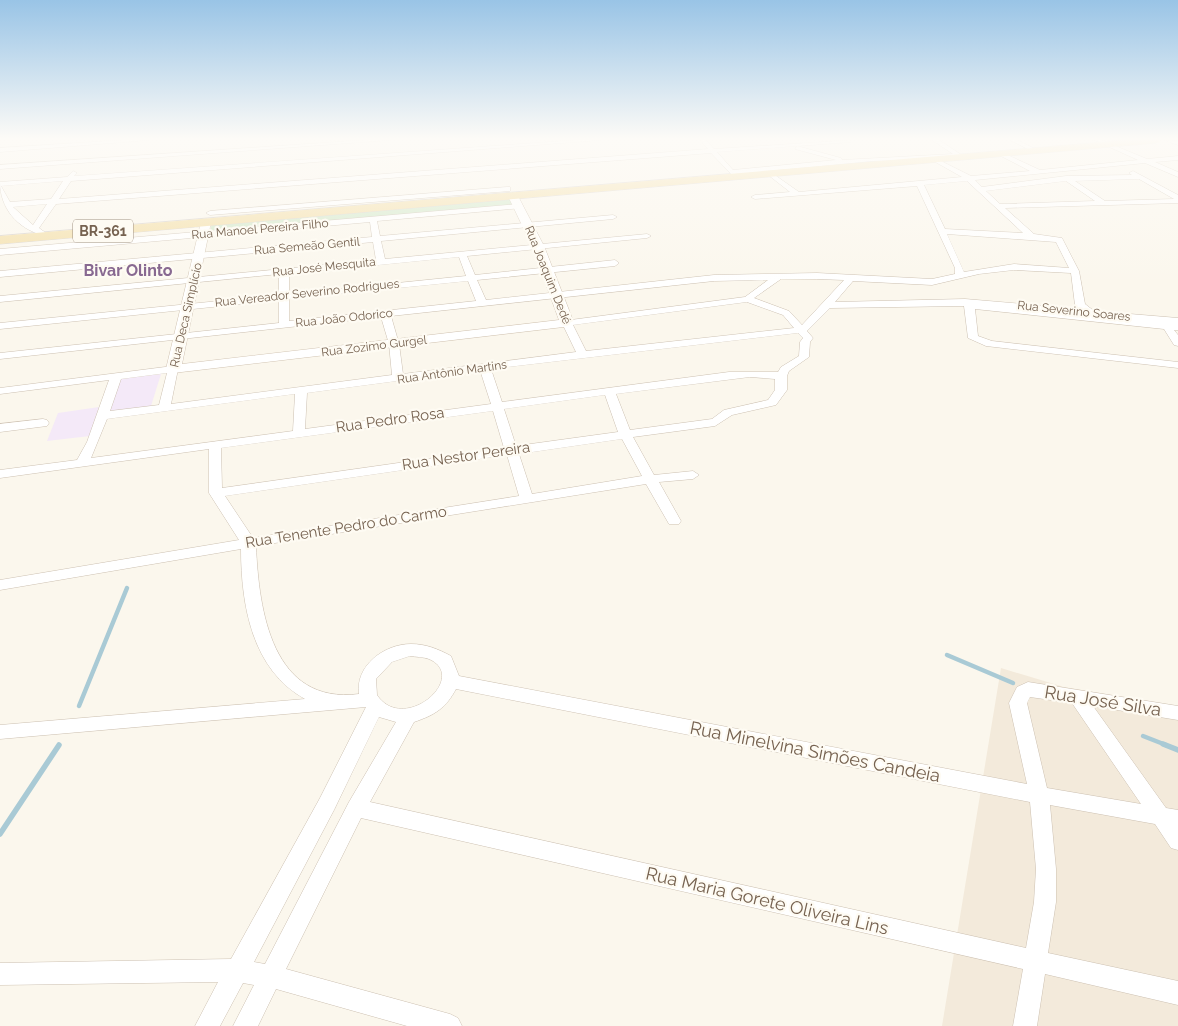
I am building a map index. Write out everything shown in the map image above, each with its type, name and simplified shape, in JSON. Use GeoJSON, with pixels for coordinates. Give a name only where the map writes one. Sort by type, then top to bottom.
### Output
{"type":"FeatureCollection","features":[{"type":"Feature","properties":{"kind":"main road","name":"BR-361"},"geometry":{"type":"LineString","coordinates":[[0,240],[207,223],[370,197],[511,194],[579,188]]}},
{"type":"Feature","properties":{"kind":"street"},"geometry":{"type":"LineString","coordinates":[[1,188],[7,205],[25,224],[34,230],[50,236]]}},
{"type":"Feature","properties":{"kind":"street"},"geometry":{"type":"LineString","coordinates":[[34,230],[63,188]]}},
{"type":"Feature","properties":{"kind":"street"},"geometry":{"type":"LineString","coordinates":[[7,205],[55,201],[145,188]]}},
{"type":"Feature","properties":{"kind":"street"},"geometry":{"type":"LineString","coordinates":[[214,196],[217,188]]}},
{"type":"Feature","properties":{"kind":"street"},"geometry":{"type":"LineString","coordinates":[[302,188],[370,197],[511,194]]}},
{"type":"Feature","properties":{"kind":"street"},"geometry":{"type":"LineString","coordinates":[[368,188],[376,239],[382,261]]}},
{"type":"Feature","properties":{"kind":"street"},"geometry":{"type":"LineString","coordinates":[[370,197],[398,188]]}},
{"type":"Feature","properties":{"kind":"street"},"geometry":{"type":"LineString","coordinates":[[789,188],[797,194]]}},
{"type":"Feature","properties":{"kind":"street"},"geometry":{"type":"LineString","coordinates":[[755,197],[864,188]]}},
{"type":"Feature","properties":{"kind":"street"},"geometry":{"type":"LineString","coordinates":[[920,188],[959,268],[960,276]]}},
{"type":"Feature","properties":{"kind":"street"},"geometry":{"type":"LineString","coordinates":[[981,189],[991,188]]}},
{"type":"Feature","properties":{"kind":"street"},"geometry":{"type":"LineString","coordinates":[[1080,188],[1103,203]]}},
{"type":"Feature","properties":{"kind":"street"},"geometry":{"type":"LineString","coordinates":[[1158,188],[1178,199]]}},
{"type":"Feature","properties":{"kind":"street"},"geometry":{"type":"LineString","coordinates":[[981,189],[1031,236]]}},
{"type":"Feature","properties":{"kind":"street","name":"Rua Joaquim Dedé"},"geometry":{"type":"LineString","coordinates":[[511,194],[538,246],[567,323],[583,355]]}},
{"type":"Feature","properties":{"kind":"street"},"geometry":{"type":"LineString","coordinates":[[999,206],[1178,199]]}},
{"type":"Feature","properties":{"kind":"street"},"geometry":{"type":"LineString","coordinates":[[207,223],[212,204]]}},
{"type":"Feature","properties":{"kind":"street","name":"Rua Semeão Gentil"},"geometry":{"type":"LineString","coordinates":[[0,274],[614,217]]}},
{"type":"Feature","properties":{"kind":"street","name":"Rua Manoel Pereira Filho"},"geometry":{"type":"LineString","coordinates":[[0,252],[207,223]]}},
{"type":"Feature","properties":{"kind":"street","name":"Rua Deca Simplício"},"geometry":{"type":"LineString","coordinates":[[164,408],[207,223]]}},
{"type":"Feature","properties":{"kind":"street"},"geometry":{"type":"LineString","coordinates":[[941,231],[1031,236],[1059,240],[1075,271],[1080,305],[1103,319]]}},
{"type":"Feature","properties":{"kind":"street","name":"Rua José Mesquita"},"geometry":{"type":"LineString","coordinates":[[0,299],[647,236]]}},
{"type":"Feature","properties":{"kind":"street"},"geometry":{"type":"LineString","coordinates":[[462,254],[482,303]]}},
{"type":"Feature","properties":{"kind":"street","name":"Rua Vereador Severino Rodrigues"},"geometry":{"type":"LineString","coordinates":[[0,326],[615,263]]}},
{"type":"Feature","properties":{"kind":"street"},"geometry":{"type":"LineString","coordinates":[[932,282],[1014,267],[1075,271]]}},
{"type":"Feature","properties":{"kind":"street"},"geometry":{"type":"LineString","coordinates":[[284,270],[284,325]]}},
{"type":"Feature","properties":{"kind":"street"},"geometry":{"type":"LineString","coordinates":[[780,277],[760,288],[748,299],[786,313],[808,338],[805,342],[804,357],[785,369],[781,376]]}},
{"type":"Feature","properties":{"kind":"street"},"geometry":{"type":"LineString","coordinates":[[802,330],[851,277]]}},
{"type":"Feature","properties":{"kind":"street","name":"Rua João Odorico"},"geometry":{"type":"LineString","coordinates":[[0,356],[714,278],[851,277],[932,282]]}},
{"type":"Feature","properties":{"kind":"street"},"geometry":{"type":"LineString","coordinates":[[932,282],[946,286],[968,303],[973,338],[990,344],[1178,365]]}},
{"type":"Feature","properties":{"kind":"street","name":"Rua Zozimo Gurgel"},"geometry":{"type":"LineString","coordinates":[[0,391],[567,323],[748,299]]}},
{"type":"Feature","properties":{"kind":"street"},"geometry":{"type":"LineString","coordinates":[[826,305],[968,303]]}},
{"type":"Feature","properties":{"kind":"street","name":"Rua Severino Soares"},"geometry":{"type":"LineString","coordinates":[[968,303],[1091,312],[1164,322],[1178,327]]}},
{"type":"Feature","properties":{"kind":"street","name":"Rua Severino Soares"},"geometry":{"type":"LineString","coordinates":[[968,303],[1103,319],[1178,321]]}},
{"type":"Feature","properties":{"kind":"street"},"geometry":{"type":"LineString","coordinates":[[385,314],[394,344],[398,379]]}},
{"type":"Feature","properties":{"kind":"street"},"geometry":{"type":"LineString","coordinates":[[1164,322],[1178,343]]}},
{"type":"Feature","properties":{"kind":"street","name":"Rua Antônio Martins"},"geometry":{"type":"LineString","coordinates":[[102,416],[583,355],[802,330]]}},
{"type":"Feature","properties":{"kind":"street"},"geometry":{"type":"LineString","coordinates":[[485,368],[527,499]]}},
{"type":"Feature","properties":{"kind":"street","name":"Rua Pedro Rosa"},"geometry":{"type":"LineString","coordinates":[[0,474],[609,391],[750,374],[781,376]]}},
{"type":"Feature","properties":{"kind":"street"},"geometry":{"type":"LineString","coordinates":[[82,463],[102,416],[116,376]]}},
{"type":"Feature","properties":{"kind":"street","name":"Rua Nestor Pereira"},"geometry":{"type":"LineString","coordinates":[[216,493],[715,422],[728,412],[772,403],[781,390],[781,376]]}},
{"type":"Feature","properties":{"kind":"street"},"geometry":{"type":"LineString","coordinates":[[300,433],[301,391]]}},
{"type":"Feature","properties":{"kind":"street"},"geometry":{"type":"LineString","coordinates":[[609,391],[625,434],[674,521]]}},
{"type":"Feature","properties":{"kind":"street"},"geometry":{"type":"LineString","coordinates":[[0,428],[43,423]]}},
{"type":"Feature","properties":{"kind":"street"},"geometry":{"type":"LineString","coordinates":[[215,445],[216,493],[248,543],[248,567],[261,634],[269,655],[282,673],[300,689],[321,699],[337,703]]}},
{"type":"Feature","properties":{"kind":"street","name":"Rua Tenente Pedro do Carmo"},"geometry":{"type":"LineString","coordinates":[[0,585],[248,543],[693,475]]}},
{"type":"Feature","properties":{"kind":"street"},"geometry":{"type":"LineString","coordinates":[[0,732],[337,703],[372,704],[390,714],[408,716],[421,713],[442,700],[452,681],[452,672],[441,657],[421,650],[398,652],[382,660],[370,672],[366,691],[372,704],[327,804],[207,1026]]}},
{"type":"Feature","properties":{"kind":"street","name":"Rua Minelvina Simões Candeia"},"geometry":{"type":"LineString","coordinates":[[452,681],[1039,795],[1178,819]]}},
{"type":"Feature","properties":{"kind":"street","name":"Rua José Silva"},"geometry":{"type":"LineString","coordinates":[[1039,795],[1018,703],[1023,692],[1028,688],[1178,713]]}},
{"type":"Feature","properties":{"kind":"street"},"geometry":{"type":"LineString","coordinates":[[1076,697],[1178,841]]}},
{"type":"Feature","properties":{"kind":"street"},"geometry":{"type":"LineString","coordinates":[[245,1026],[356,808],[408,716]]}},
{"type":"Feature","properties":{"kind":"street"},"geometry":{"type":"LineString","coordinates":[[1025,1026],[1045,902],[1046,869],[1039,795]]}},
{"type":"Feature","properties":{"kind":"street","name":"Rua Maria Gorete Oliveira Lins"},"geometry":{"type":"LineString","coordinates":[[356,808],[1178,993]]}},
{"type":"Feature","properties":{"kind":"street"},"geometry":{"type":"LineString","coordinates":[[0,974],[236,970],[270,976],[450,1026]]}},
{"type":"Feature","properties":{"kind":"shaded area"},"geometry":{"type":"Polygon","coordinates":[[[161,374],[151,406],[107,412],[119,379],[161,374]]]}},
{"type":"Feature","properties":{"kind":"shaded area"},"geometry":{"type":"Polygon","coordinates":[[[99,407],[90,436],[47,441],[58,413],[99,407]]]}},
{"type":"Feature","properties":{"kind":"shaded area"},"geometry":{"type":"Polygon","coordinates":[[[1001,668],[1064,687],[1178,706],[1178,1026],[942,1026],[1001,668]]]}},
{"type":"Feature","properties":{"kind":"green space"},"geometry":{"type":"Polygon","coordinates":[[[509,198],[513,205],[210,231],[212,223],[509,198]]]}},
{"type":"Feature","properties":{"kind":"waterway"},"geometry":{"type":"LineString","coordinates":[[79,706],[127,588]]}},
{"type":"Feature","properties":{"kind":"waterway"},"geometry":{"type":"LineString","coordinates":[[947,655],[1013,683]]}},
{"type":"Feature","properties":{"kind":"waterway"},"geometry":{"type":"LineString","coordinates":[[1143,736],[1166,745]]}},
{"type":"Feature","properties":{"kind":"waterway"},"geometry":{"type":"LineString","coordinates":[[1163,744],[1178,750]]}},
{"type":"Feature","properties":{"kind":"waterway"},"geometry":{"type":"LineString","coordinates":[[0,834],[59,745]]}},
{"type":"Feature","properties":{"kind":"district","name":"Bivar Olinto"},"geometry":{"type":"Point","coordinates":[128,270]}}]}
